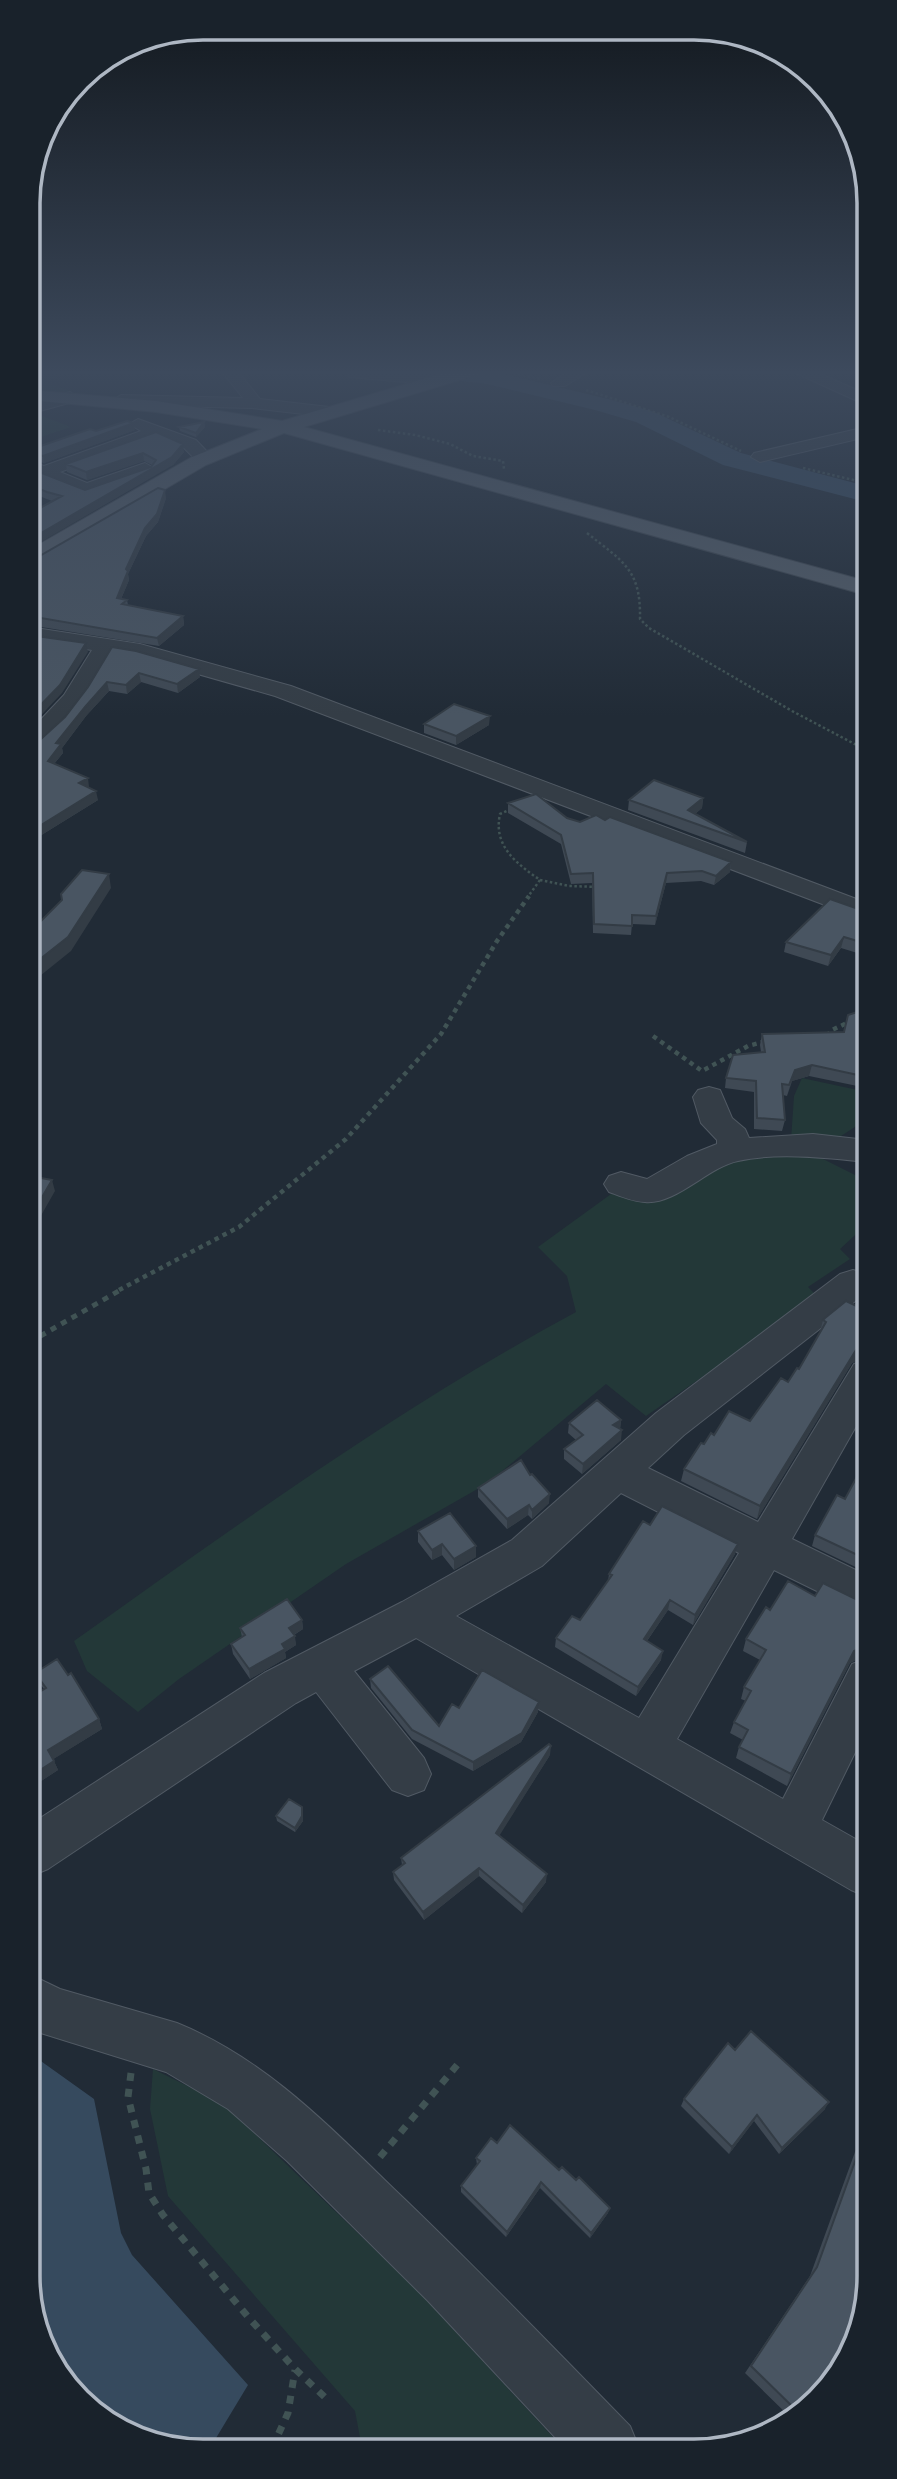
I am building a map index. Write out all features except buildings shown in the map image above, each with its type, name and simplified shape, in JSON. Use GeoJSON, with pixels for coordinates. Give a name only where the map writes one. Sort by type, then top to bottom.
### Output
{"type":"FeatureCollection","features":[{"type":"Feature","properties":{"kind":"main road"},"geometry":{"type":"LineString","coordinates":[[41,552],[155,485]]}},
{"type":"Feature","properties":{"kind":"main road"},"geometry":{"type":"LineString","coordinates":[[492,485],[857,586]]}},
{"type":"Feature","properties":{"kind":"street"},"geometry":{"type":"LineString","coordinates":[[76,485],[87,489],[103,485]]}},
{"type":"Feature","properties":{"kind":"street"},"geometry":{"type":"LineString","coordinates":[[41,636],[141,651],[282,691],[857,910]]}},
{"type":"Feature","properties":{"kind":"street"},"geometry":{"type":"LineString","coordinates":[[41,735],[56,721],[89,679],[105,646]]}},
{"type":"Feature","properties":{"kind":"street"},"geometry":{"type":"LineString","coordinates":[[709,1097],[717,1123],[733,1137],[733,1150]]}},
{"type":"Feature","properties":{"kind":"street"},"geometry":{"type":"LineString","coordinates":[[621,1184],[647,1191],[663,1186],[699,1164],[733,1150],[813,1145],[857,1150]]}},
{"type":"Feature","properties":{"kind":"street"},"geometry":{"type":"LineString","coordinates":[[40,1846],[279,1688],[417,1616],[527,1553],[670,1424],[853,1283],[856,1284]]}},
{"type":"Feature","properties":{"kind":"street"},"geometry":{"type":"LineString","coordinates":[[648,1746],[856,1396]]}},
{"type":"Feature","properties":{"kind":"street"},"geometry":{"type":"LineString","coordinates":[[619,1472],[856,1591]]}},
{"type":"Feature","properties":{"kind":"street"},"geometry":{"type":"LineString","coordinates":[[417,1616],[856,1866]]}},
{"type":"Feature","properties":{"kind":"street"},"geometry":{"type":"LineString","coordinates":[[321,1665],[408,1774]]}},
{"type":"Feature","properties":{"kind":"street"},"geometry":{"type":"LineString","coordinates":[[793,1829],[856,1702]]}},
{"type":"Feature","properties":{"kind":"street"},"geometry":{"type":"LineString","coordinates":[[40,2007],[49,2012],[177,2049],[247,2090],[354,2188],[599,2439]]}},
{"type":"Feature","properties":{"kind":"path"},"geometry":{"type":"LineString","coordinates":[[566,505],[564,515],[619,559],[634,578],[639,587],[640,619],[649,628],[857,745]]}},
{"type":"Feature","properties":{"kind":"path"},"geometry":{"type":"LineString","coordinates":[[547,793],[500,814],[496,826],[504,851],[540,880],[569,886],[602,887]]}},
{"type":"Feature","properties":{"kind":"path"},"geometry":{"type":"LineString","coordinates":[[40,1336],[133,1282],[239,1227],[346,1139],[441,1034],[497,941],[540,880]]}},
{"type":"Feature","properties":{"kind":"path"},"geometry":{"type":"LineString","coordinates":[[821,1039],[844,1024],[857,1020]]}},
{"type":"Feature","properties":{"kind":"path"},"geometry":{"type":"LineString","coordinates":[[653,1036],[702,1071],[717,1067],[757,1042],[770,1042]]}},
{"type":"Feature","properties":{"kind":"path"},"geometry":{"type":"LineString","coordinates":[[138,2038],[128,2097],[146,2169],[149,2193],[163,2215],[295,2369],[330,2402]]}},
{"type":"Feature","properties":{"kind":"path"},"geometry":{"type":"LineString","coordinates":[[354,2188],[458,2064]]}},
{"type":"Feature","properties":{"kind":"path"},"geometry":{"type":"LineString","coordinates":[[276,2439],[288,2413],[295,2369]]}},
{"type":"Feature","properties":{"kind":"green space"},"geometry":{"type":"Polygon","coordinates":[[[802,1078],[857,1090],[857,1126],[838,1138],[791,1140],[794,1096],[802,1078]]]}},
{"type":"Feature","properties":{"kind":"green space"},"geometry":{"type":"Polygon","coordinates":[[[811,1153],[857,1176],[857,1234],[840,1249],[850,1259],[808,1287],[818,1297],[646,1416],[606,1384],[488,1483],[346,1564],[179,1679],[138,1712],[87,1671],[74,1641],[258,1511],[383,1427],[446,1387],[576,1312],[567,1276],[538,1247],[618,1189],[735,1158],[811,1153]]]}},
{"type":"Feature","properties":{"kind":"green space"},"geometry":{"type":"Polygon","coordinates":[[[153,2069],[224,2104],[420,2293],[555,2439],[360,2439],[355,2411],[168,2196],[150,2109],[153,2069]]]}},
{"type":"Feature","properties":{"kind":"water"},"geometry":{"type":"Polygon","coordinates":[[[40,2061],[94,2099],[121,2233],[132,2255],[248,2385],[215,2439],[172,2436],[141,2426],[104,2405],[88,2391],[68,2366],[49,2328],[42,2297],[40,2061]]]}},
{"type":"Feature","properties":{"kind":"waterway"},"geometry":{"type":"LineString","coordinates":[[830,485],[857,492]]}}]}
